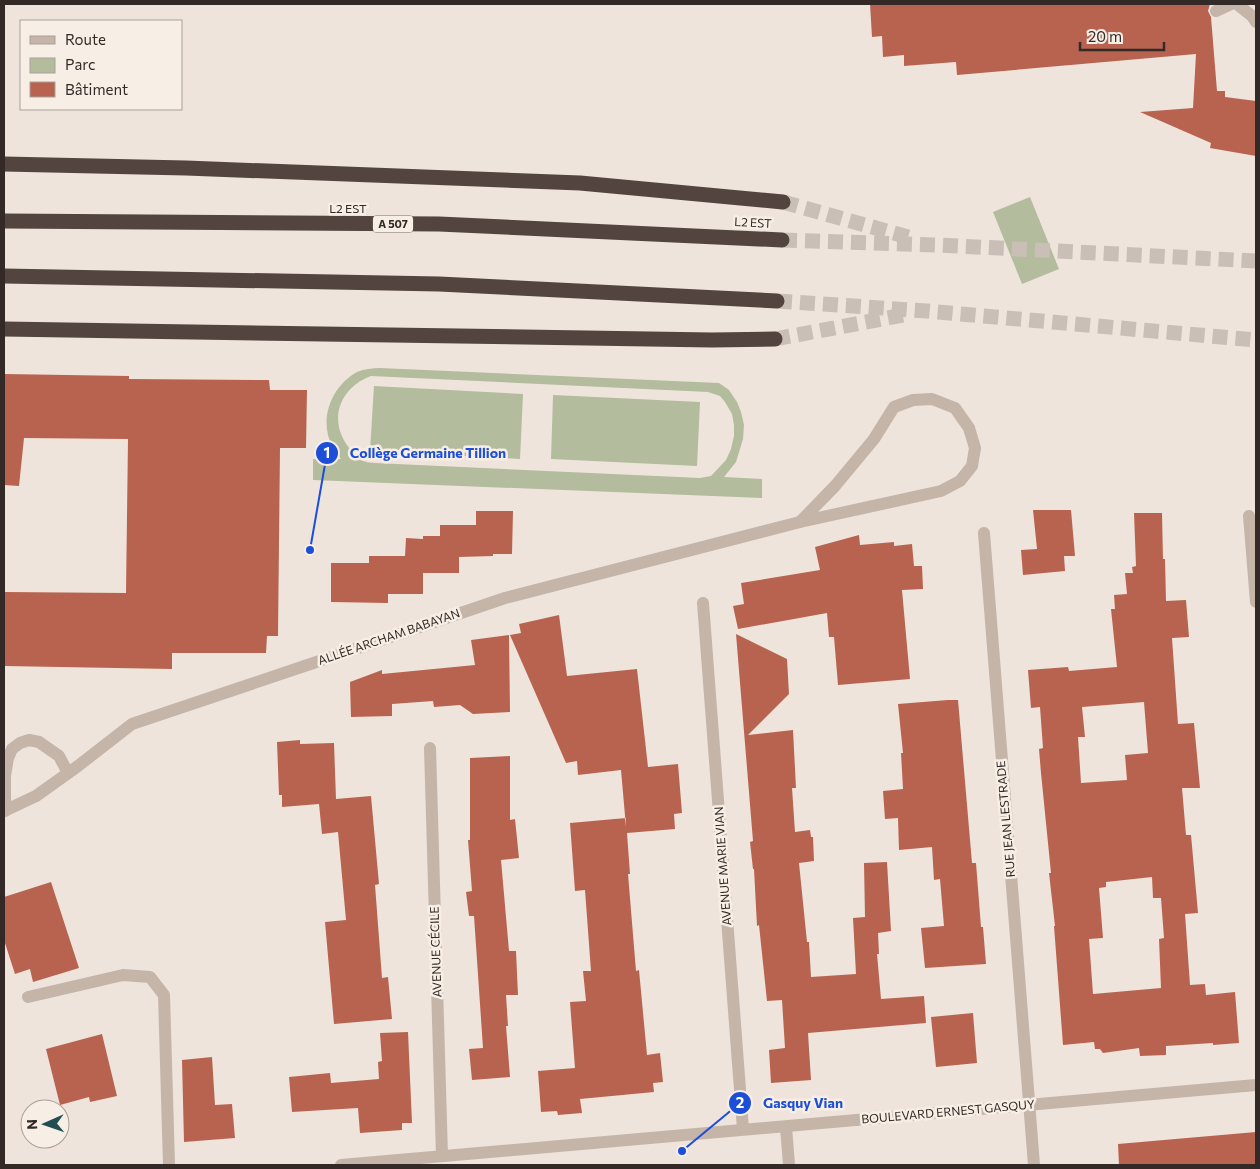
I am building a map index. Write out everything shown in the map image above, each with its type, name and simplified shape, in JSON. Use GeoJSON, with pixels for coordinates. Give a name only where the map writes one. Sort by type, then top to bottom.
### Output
{"type":"FeatureCollection","features":[{"type":"Feature","properties":{"kind":"highway"},"geometry":{"type":"LineString","coordinates":[[4,164],[186,168],[580,183],[783,202]]}},
{"type":"Feature","properties":{"kind":"highway","name":"L2 EST"},"geometry":{"type":"LineString","coordinates":[[4,221],[439,224],[782,240]]}},
{"type":"Feature","properties":{"kind":"highway"},"geometry":{"type":"LineString","coordinates":[[4,276],[439,284],[777,301]]}},
{"type":"Feature","properties":{"kind":"highway"},"geometry":{"type":"LineString","coordinates":[[4,330],[712,340],[775,338]]}},
{"type":"Feature","properties":{"kind":"street"},"geometry":{"type":"LineString","coordinates":[[1216,11],[1231,4]]}},
{"type":"Feature","properties":{"kind":"street"},"geometry":{"type":"LineString","coordinates":[[1238,4],[1256,22]]}},
{"type":"Feature","properties":{"kind":"street","name":"ALLÉE ARCHAM BABAYAN"},"geometry":{"type":"LineString","coordinates":[[4,811],[36,796],[132,724],[505,598],[800,522],[941,491],[960,482],[972,466],[975,448],[969,428],[955,408],[932,399],[913,400],[894,407],[869,446],[835,486],[800,522]]}},
{"type":"Feature","properties":{"kind":"street"},"geometry":{"type":"LineString","coordinates":[[1249,516],[1256,602]]}},
{"type":"Feature","properties":{"kind":"street","name":"RUE JEAN LESTRADE"},"geometry":{"type":"LineString","coordinates":[[984,533],[1034,1165]]}},
{"type":"Feature","properties":{"kind":"street","name":"AVENUE MARIE VIAN"},"geometry":{"type":"LineString","coordinates":[[703,603],[743,1129]]}},
{"type":"Feature","properties":{"kind":"street"},"geometry":{"type":"LineString","coordinates":[[4,811],[5,776],[8,758],[12,749],[20,743],[29,740],[39,742],[59,756],[68,773]]}},
{"type":"Feature","properties":{"kind":"street","name":"AVENUE CÉCILE"},"geometry":{"type":"LineString","coordinates":[[430,748],[442,1156]]}},
{"type":"Feature","properties":{"kind":"street"},"geometry":{"type":"LineString","coordinates":[[28,997],[123,975],[150,977],[164,995],[169,1165]]}},
{"type":"Feature","properties":{"kind":"street","name":"BOULEVARD ERNEST GASQUY"},"geometry":{"type":"LineString","coordinates":[[347,1165],[1256,1085]]}},
{"type":"Feature","properties":{"kind":"street"},"geometry":{"type":"LineString","coordinates":[[786,1127],[789,1165]]}},
{"type":"Feature","properties":{"kind":"green space"},"geometry":{"type":"Polygon","coordinates":[[[1030,197],[1059,269],[1022,284],[993,212],[1030,197]]]}},
{"type":"Feature","properties":{"kind":"green space"},"geometry":{"type":"Polygon","coordinates":[[[366,369],[719,383],[729,390],[737,402],[744,425],[743,439],[736,462],[724,477],[762,479],[762,498],[313,480],[313,459],[341,459],[333,448],[328,435],[327,417],[332,399],[349,377],[366,369]],[[371,376],[361,381],[345,396],[338,414],[341,435],[347,445],[360,460],[370,463],[700,478],[711,476],[726,460],[734,436],[732,414],[725,402],[720,396],[708,392],[371,376]]]}},
{"type":"Feature","properties":{"kind":"green space"},"geometry":{"type":"Polygon","coordinates":[[[374,386],[523,394],[520,459],[370,451],[374,386]]]}},
{"type":"Feature","properties":{"kind":"green space"},"geometry":{"type":"Polygon","coordinates":[[[553,395],[700,402],[697,466],[551,459],[553,395]]]}},
{"type":"Feature","properties":{"kind":"building"},"geometry":{"type":"Polygon","coordinates":[[[870,4],[1210,4],[1208,11],[1211,17],[1217,91],[1225,91],[1225,97],[1256,101],[1256,156],[1210,148],[1211,143],[1140,112],[1193,108],[1196,54],[957,75],[956,62],[904,66],[904,55],[883,57],[882,36],[872,37],[870,4]]]}},
{"type":"Feature","properties":{"kind":"building"},"geometry":{"type":"Polygon","coordinates":[[[4,374],[129,376],[129,379],[269,380],[270,390],[307,390],[306,448],[280,448],[278,636],[267,636],[266,653],[172,653],[172,669],[4,666],[4,592],[126,593],[128,439],[24,438],[19,486],[4,485],[4,374]]]}},
{"type":"Feature","properties":{"kind":"building"},"geometry":{"type":"Polygon","coordinates":[[[1033,510],[1071,510],[1075,556],[1064,556],[1065,571],[1023,575],[1021,550],[1037,549],[1033,510]]]}},
{"type":"Feature","properties":{"kind":"building"},"geometry":{"type":"Polygon","coordinates":[[[476,511],[513,511],[512,554],[459,557],[459,573],[423,573],[423,594],[388,594],[388,603],[331,602],[331,563],[369,563],[369,556],[405,556],[406,538],[423,539],[423,536],[440,536],[440,525],[476,525],[476,511]]]}},
{"type":"Feature","properties":{"kind":"building"},"geometry":{"type":"Polygon","coordinates":[[[1134,513],[1162,513],[1166,601],[1186,600],[1189,637],[1172,638],[1178,724],[1194,723],[1200,788],[1182,788],[1186,835],[1191,835],[1198,913],[1185,914],[1190,985],[1205,984],[1206,995],[1235,992],[1239,1043],[1166,1046],[1166,1055],[1140,1056],[1139,1048],[1103,1053],[1100,1049],[1095,1049],[1094,1042],[1063,1045],[1055,926],[1049,873],[1051,873],[1039,749],[1043,748],[1040,707],[1031,708],[1028,670],[1068,667],[1069,671],[1117,667],[1111,609],[1115,609],[1114,595],[1127,594],[1125,573],[1133,573],[1132,567],[1136,566],[1134,513]],[[1144,702],[1082,707],[1085,737],[1078,737],[1081,783],[1127,780],[1125,755],[1148,753],[1144,702]],[[1152,877],[1106,882],[1106,887],[1099,888],[1103,938],[1089,939],[1093,994],[1161,988],[1159,939],[1164,938],[1161,898],[1153,898],[1152,877]]]}},
{"type":"Feature","properties":{"kind":"building"},"geometry":{"type":"Polygon","coordinates":[[[859,535],[860,545],[894,542],[894,546],[912,544],[914,566],[922,566],[923,589],[902,590],[910,679],[838,685],[834,637],[829,637],[827,613],[738,629],[733,606],[744,604],[741,583],[820,570],[815,547],[859,535]]]}},
{"type":"Feature","properties":{"kind":"building"},"geometry":{"type":"Polygon","coordinates":[[[559,615],[567,676],[637,669],[648,767],[678,764],[682,813],[674,814],[675,829],[627,833],[630,874],[628,874],[636,971],[639,970],[647,1055],[660,1053],[663,1082],[653,1083],[654,1092],[580,1099],[582,1113],[558,1115],[557,1111],[541,1112],[538,1071],[575,1068],[570,1002],[586,1001],[583,971],[591,971],[585,890],[575,891],[570,823],[625,818],[621,770],[578,775],[577,761],[566,763],[510,635],[521,633],[519,624],[559,615]]]}},
{"type":"Feature","properties":{"kind":"building"},"geometry":{"type":"Polygon","coordinates":[[[736,634],[787,659],[789,694],[748,735],[793,730],[796,788],[792,788],[795,832],[810,830],[811,837],[813,837],[814,861],[799,863],[807,942],[809,942],[811,977],[856,974],[853,918],[865,917],[864,863],[887,862],[891,931],[878,933],[879,954],[877,954],[881,999],[924,996],[926,1023],[808,1033],[811,1080],[771,1083],[769,1050],[785,1048],[782,1000],[767,1001],[759,925],[757,926],[754,869],[750,842],[753,841],[736,634]]]}},
{"type":"Feature","properties":{"kind":"building"},"geometry":{"type":"Polygon","coordinates":[[[509,635],[510,712],[473,714],[460,705],[434,707],[433,701],[392,704],[392,716],[351,717],[350,682],[382,670],[382,674],[475,665],[471,640],[509,635]]]}},
{"type":"Feature","properties":{"kind":"building"},"geometry":{"type":"Polygon","coordinates":[[[958,700],[972,863],[976,863],[986,964],[925,968],[921,928],[944,926],[940,879],[934,880],[932,847],[899,850],[898,818],[885,819],[883,791],[903,789],[901,753],[903,753],[898,704],[958,700]]]}},
{"type":"Feature","properties":{"kind":"building"},"geometry":{"type":"Polygon","coordinates":[[[300,740],[300,744],[334,743],[336,799],[371,796],[379,884],[375,885],[382,978],[388,977],[392,1019],[334,1024],[325,922],[346,920],[338,832],[322,834],[319,804],[282,807],[282,795],[279,795],[277,742],[300,740]]]}},
{"type":"Feature","properties":{"kind":"building"},"geometry":{"type":"Polygon","coordinates":[[[510,756],[510,820],[515,819],[519,858],[501,860],[509,951],[516,951],[518,995],[506,995],[508,1026],[506,1026],[510,1077],[472,1080],[469,1049],[483,1048],[474,916],[469,916],[466,892],[472,891],[468,840],[470,840],[470,758],[510,756]]]}},
{"type":"Feature","properties":{"kind":"building"},"geometry":{"type":"Polygon","coordinates":[[[51,882],[79,968],[33,982],[30,969],[15,974],[4,940],[4,897],[51,882]]]}},
{"type":"Feature","properties":{"kind":"building"},"geometry":{"type":"Polygon","coordinates":[[[973,1013],[977,1063],[936,1067],[931,1017],[973,1013]]]}},
{"type":"Feature","properties":{"kind":"building"},"geometry":{"type":"Polygon","coordinates":[[[408,1032],[412,1123],[402,1123],[402,1130],[360,1133],[358,1108],[292,1112],[289,1077],[330,1073],[331,1083],[379,1079],[378,1062],[382,1061],[380,1033],[408,1032]]]}},
{"type":"Feature","properties":{"kind":"building"},"geometry":{"type":"Polygon","coordinates":[[[102,1034],[117,1096],[90,1102],[89,1097],[70,1102],[70,1099],[58,1099],[46,1049],[102,1034]]]}},
{"type":"Feature","properties":{"kind":"building"},"geometry":{"type":"Polygon","coordinates":[[[212,1057],[215,1105],[232,1104],[235,1138],[184,1142],[182,1060],[212,1057]]]}},
{"type":"Feature","properties":{"kind":"building"},"geometry":{"type":"Polygon","coordinates":[[[1256,1132],[1256,1165],[1119,1165],[1118,1144],[1256,1132]]]}},
{"type":"Feature","properties":{"kind":"tunnel"},"geometry":{"type":"LineString","coordinates":[[783,202],[915,239]]}},
{"type":"Feature","properties":{"kind":"tunnel"},"geometry":{"type":"LineString","coordinates":[[782,240],[938,245],[1256,261]]}},
{"type":"Feature","properties":{"kind":"tunnel"},"geometry":{"type":"LineString","coordinates":[[777,301],[927,311],[1256,340]]}},
{"type":"Feature","properties":{"kind":"tunnel"},"geometry":{"type":"LineString","coordinates":[[775,339],[903,315]]}},
{"type":"Feature","properties":{"kind":"place","name":"Collège Germaine Tillion"},"geometry":{"type":"Point","coordinates":[310,550]}},
{"type":"Feature","properties":{"kind":"place","name":"Gasquy Vian"},"geometry":{"type":"Point","coordinates":[682,1151]}}]}
